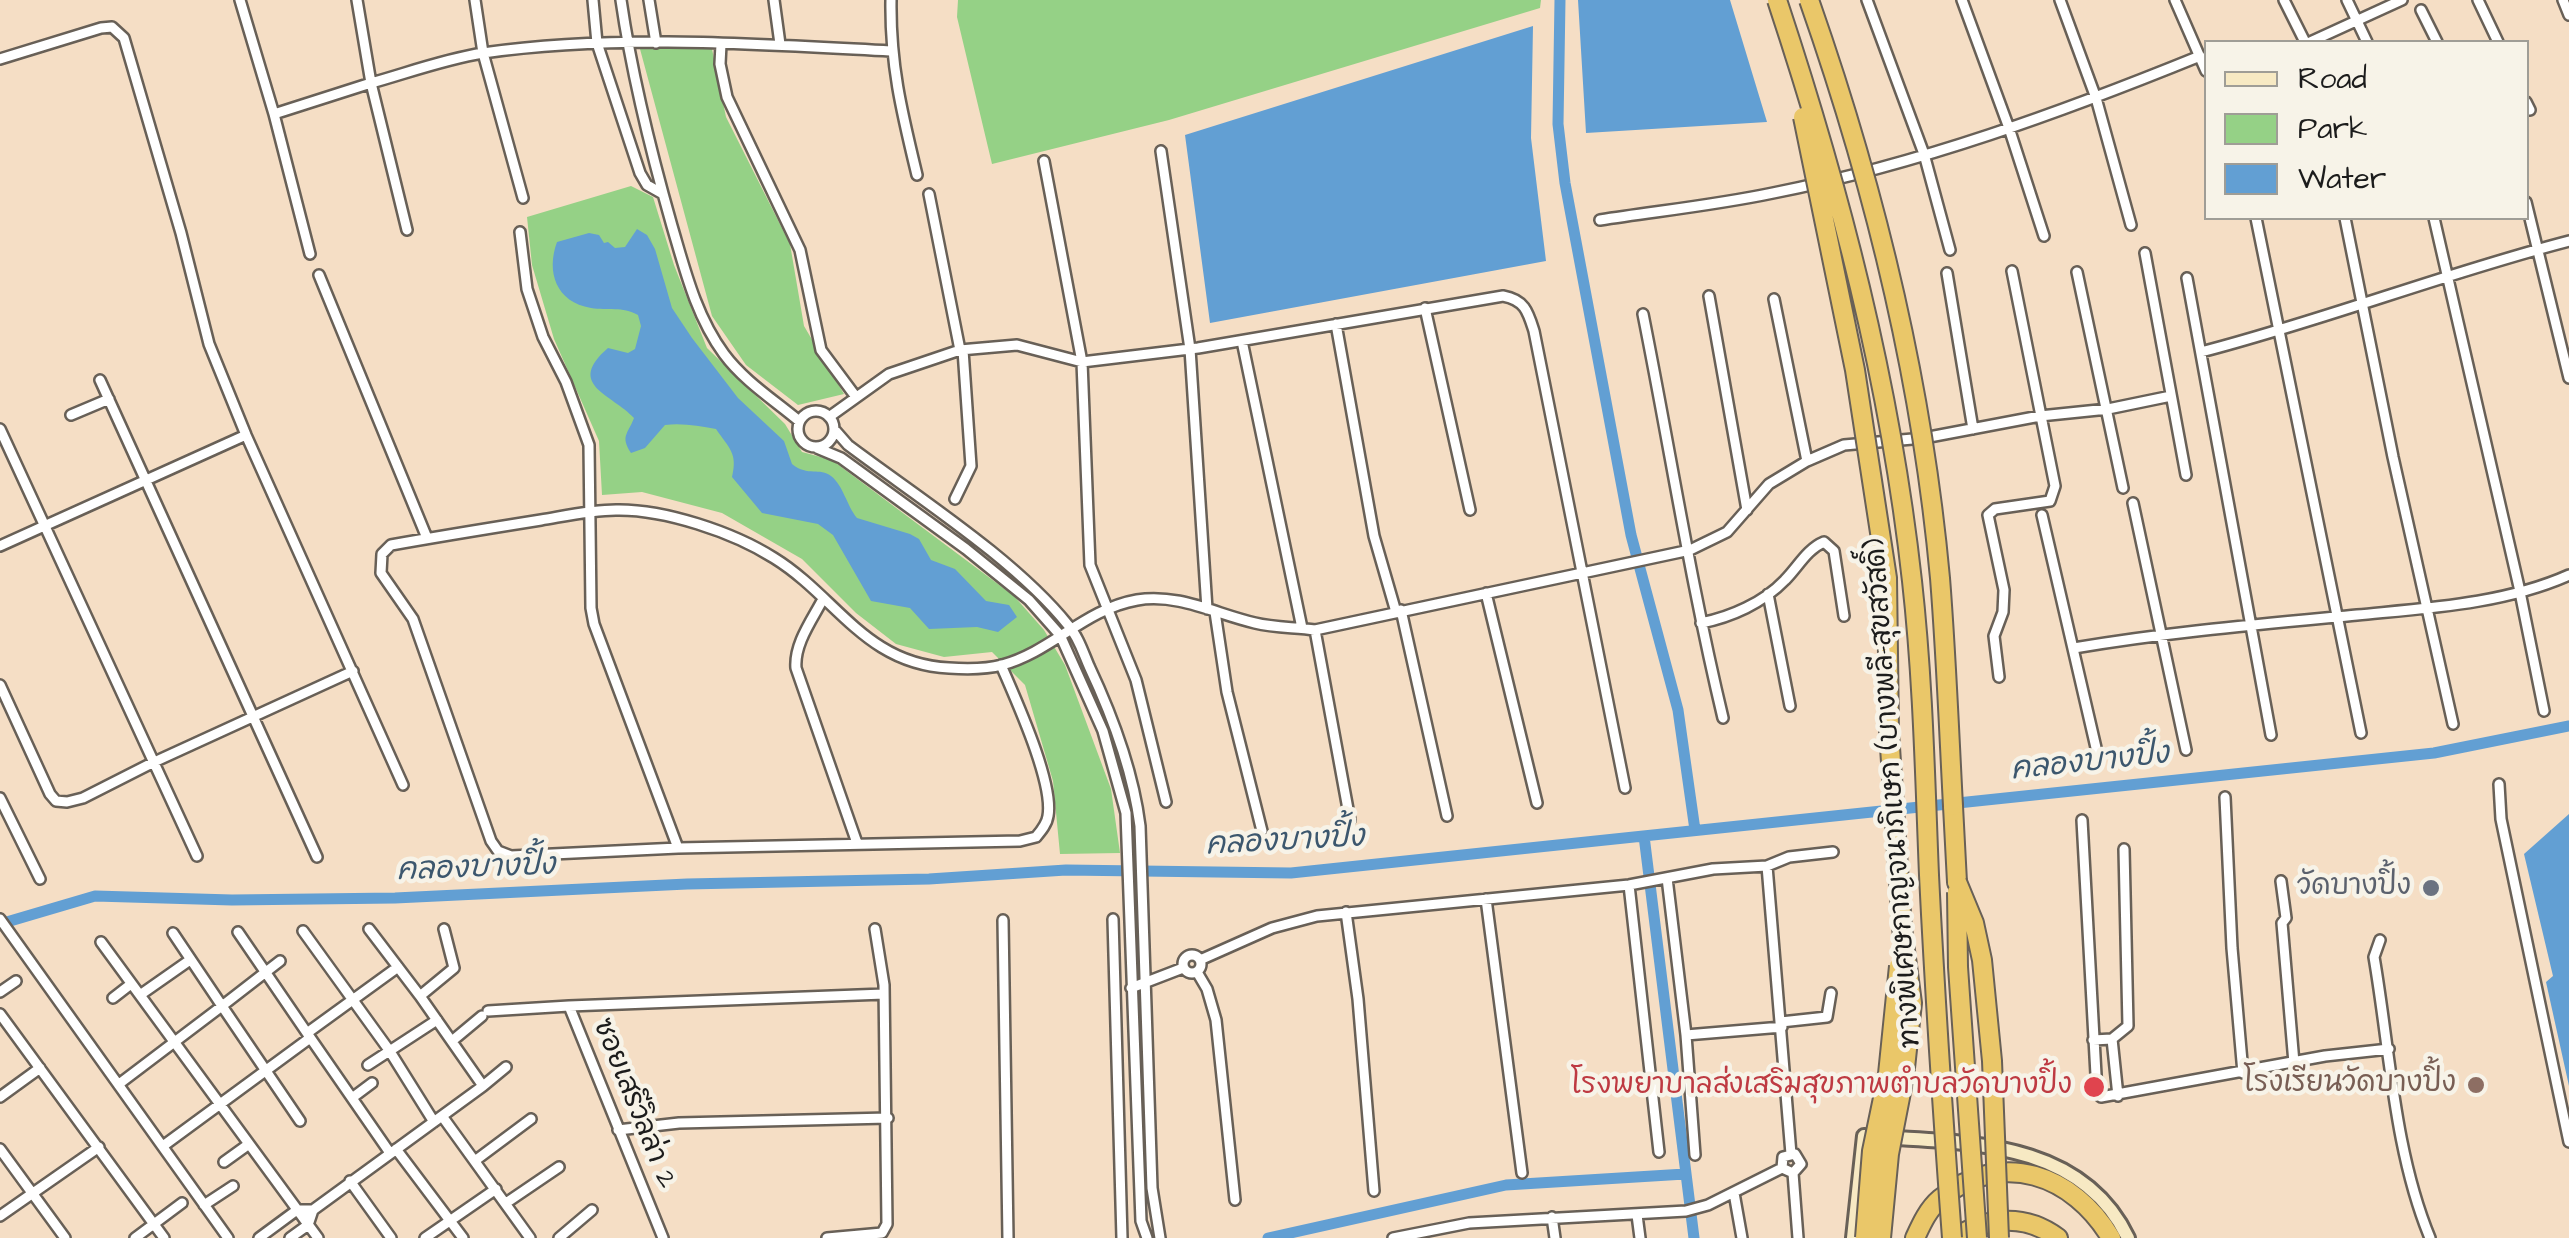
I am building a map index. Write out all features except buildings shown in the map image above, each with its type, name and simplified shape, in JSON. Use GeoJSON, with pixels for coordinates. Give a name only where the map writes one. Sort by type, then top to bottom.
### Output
{"type":"FeatureCollection","features":[{"type":"Feature","properties":{"kind":"highway","name":"ทางพิเศษกาญจนาภิเษก (บางพลี-สุขสวัสดิ์)"},"geometry":{"type":"LineString","coordinates":[[1777,0],[1857,268],[1881,370],[1912,582],[1953,1238]]}},
{"type":"Feature","properties":{"kind":"highway","name":"ทางพิเศษกาญจนาภิเษก (บางพลี-สุขสวัสดิ์)"},"geometry":{"type":"LineString","coordinates":[[1809,0],[1865,178],[1915,408],[1940,576],[1958,967],[1977,1238]]}},
{"type":"Feature","properties":{"kind":"highway"},"geometry":{"type":"LineString","coordinates":[[1798,62],[1799,92],[1855,370],[1887,578],[1889,732],[1911,1017],[1880,1238]]}},
{"type":"Feature","properties":{"kind":"highway"},"geometry":{"type":"LineString","coordinates":[[1957,882],[1974,923],[1982,960],[1992,1061],[1999,1238]]}},
{"type":"Feature","properties":{"kind":"highway"},"geometry":{"type":"LineString","coordinates":[[1864,1238],[1872,1151],[1891,1055],[1902,928]]}},
{"type":"Feature","properties":{"kind":"highway"},"geometry":{"type":"LineString","coordinates":[[1914,1238],[1938,1200],[1962,1185],[1986,1176],[2019,1173],[2045,1176],[2074,1192],[2101,1220],[2110,1238]]}},
{"type":"Feature","properties":{"kind":"highway"},"geometry":{"type":"LineString","coordinates":[[1953,1238],[1972,1228],[2010,1220],[2041,1226],[2058,1238]]}},
{"type":"Feature","properties":{"kind":"street"},"geometry":{"type":"LineString","coordinates":[[240,0],[310,254]]}},
{"type":"Feature","properties":{"kind":"street"},"geometry":{"type":"LineString","coordinates":[[357,0],[371,83],[407,230]]}},
{"type":"Feature","properties":{"kind":"street"},"geometry":{"type":"LineString","coordinates":[[475,0],[483,53],[523,198]]}},
{"type":"Feature","properties":{"kind":"street"},"geometry":{"type":"LineString","coordinates":[[593,0],[597,43],[640,174],[647,185],[663,194]]}},
{"type":"Feature","properties":{"kind":"street"},"geometry":{"type":"LineString","coordinates":[[621,0],[663,194],[692,295],[725,355],[752,384],[799,421],[800,438],[808,446],[841,458],[1014,586],[1060,635],[1103,731],[1126,814],[1141,1221],[1146,1238]]}},
{"type":"Feature","properties":{"kind":"street"},"geometry":{"type":"LineString","coordinates":[[650,0],[656,43]]}},
{"type":"Feature","properties":{"kind":"street"},"geometry":{"type":"LineString","coordinates":[[774,0],[780,44]]}},
{"type":"Feature","properties":{"kind":"street"},"geometry":{"type":"LineString","coordinates":[[891,0],[890,51],[917,175]]}},
{"type":"Feature","properties":{"kind":"street"},"geometry":{"type":"LineString","coordinates":[[1867,0],[1924,154],[1950,250]]}},
{"type":"Feature","properties":{"kind":"street"},"geometry":{"type":"LineString","coordinates":[[1962,0],[2044,236]]}},
{"type":"Feature","properties":{"kind":"street"},"geometry":{"type":"LineString","coordinates":[[2060,0],[2096,98],[2131,224]]}},
{"type":"Feature","properties":{"kind":"street"},"geometry":{"type":"LineString","coordinates":[[2174,0],[2204,66]]}},
{"type":"Feature","properties":{"kind":"street"},"geometry":{"type":"LineString","coordinates":[[2284,0],[2306,40]]}},
{"type":"Feature","properties":{"kind":"street"},"geometry":{"type":"LineString","coordinates":[[2347,0],[2366,40]]}},
{"type":"Feature","properties":{"kind":"street"},"geometry":{"type":"LineString","coordinates":[[2312,40],[2402,0]]}},
{"type":"Feature","properties":{"kind":"street"},"geometry":{"type":"LineString","coordinates":[[2478,0],[2497,40]]}},
{"type":"Feature","properties":{"kind":"street"},"geometry":{"type":"LineString","coordinates":[[2563,0],[2569,14]]}},
{"type":"Feature","properties":{"kind":"street"},"geometry":{"type":"LineString","coordinates":[[2421,10],[2436,40]]}},
{"type":"Feature","properties":{"kind":"street"},"geometry":{"type":"LineString","coordinates":[[0,59],[100,28],[112,27],[124,38],[178,221],[209,344],[404,785]]}},
{"type":"Feature","properties":{"kind":"street"},"geometry":{"type":"LineString","coordinates":[[274,114],[483,53],[597,43],[780,44],[890,51]]}},
{"type":"Feature","properties":{"kind":"street"},"geometry":{"type":"LineString","coordinates":[[721,44],[720,64],[727,96],[800,250],[822,350],[856,397]]}},
{"type":"Feature","properties":{"kind":"street"},"geometry":{"type":"LineString","coordinates":[[1600,220],[1770,194],[1924,154],[2096,98],[2200,56]]}},
{"type":"Feature","properties":{"kind":"street"},"geometry":{"type":"LineString","coordinates":[[1161,150],[1190,349],[1211,610],[1262,831]]}},
{"type":"Feature","properties":{"kind":"street"},"geometry":{"type":"LineString","coordinates":[[1044,160],[1082,362],[1090,565],[1148,715],[1166,802]]}},
{"type":"Feature","properties":{"kind":"street"},"geometry":{"type":"LineString","coordinates":[[929,194],[962,350],[971,466],[955,500]]}},
{"type":"Feature","properties":{"kind":"street"},"geometry":{"type":"LineString","coordinates":[[2529,212],[2569,378]]}},
{"type":"Feature","properties":{"kind":"street"},"geometry":{"type":"LineString","coordinates":[[2256,220],[2361,733]]}},
{"type":"Feature","properties":{"kind":"street"},"geometry":{"type":"LineString","coordinates":[[2345,220],[2453,724]]}},
{"type":"Feature","properties":{"kind":"street"},"geometry":{"type":"LineString","coordinates":[[2434,220],[2544,711]]}},
{"type":"Feature","properties":{"kind":"street"},"geometry":{"type":"LineString","coordinates":[[520,232],[524,272],[535,312],[589,445],[594,624],[678,848]]}},
{"type":"Feature","properties":{"kind":"street"},"geometry":{"type":"LineString","coordinates":[[2200,352],[2569,242]]}},
{"type":"Feature","properties":{"kind":"street"},"geometry":{"type":"LineString","coordinates":[[2145,254],[2186,476]]}},
{"type":"Feature","properties":{"kind":"street"},"geometry":{"type":"LineString","coordinates":[[1999,677],[1994,636],[2003,612],[2004,590],[1988,515],[1996,509],[2040,504],[2054,496],[2055,486],[2012,272]]}},
{"type":"Feature","properties":{"kind":"street"},"geometry":{"type":"LineString","coordinates":[[2077,272],[2123,488]]}},
{"type":"Feature","properties":{"kind":"street"},"geometry":{"type":"LineString","coordinates":[[1947,273],[1974,428]]}},
{"type":"Feature","properties":{"kind":"street"},"geometry":{"type":"LineString","coordinates":[[319,275],[427,538]]}},
{"type":"Feature","properties":{"kind":"street"},"geometry":{"type":"LineString","coordinates":[[2188,278],[2271,735]]}},
{"type":"Feature","properties":{"kind":"street"},"geometry":{"type":"LineString","coordinates":[[829,417],[889,374],[962,350],[1017,345],[1082,362],[1190,349],[1503,296],[1523,304],[1534,331],[1626,788]]}},
{"type":"Feature","properties":{"kind":"street"},"geometry":{"type":"LineString","coordinates":[[1709,296],[1747,510]]}},
{"type":"Feature","properties":{"kind":"street"},"geometry":{"type":"LineString","coordinates":[[1774,299],[1808,461]]}},
{"type":"Feature","properties":{"kind":"street"},"geometry":{"type":"LineString","coordinates":[[1425,308],[1470,510]]}},
{"type":"Feature","properties":{"kind":"street"},"geometry":{"type":"LineString","coordinates":[[1643,314],[1701,623],[1723,718]]}},
{"type":"Feature","properties":{"kind":"street"},"geometry":{"type":"LineString","coordinates":[[1336,324],[1374,536],[1399,611],[1448,816]]}},
{"type":"Feature","properties":{"kind":"street"},"geometry":{"type":"LineString","coordinates":[[1242,340],[1302,628]]}},
{"type":"Feature","properties":{"kind":"street"},"geometry":{"type":"LineString","coordinates":[[100,380],[317,857]]}},
{"type":"Feature","properties":{"kind":"street"},"geometry":{"type":"LineString","coordinates":[[1001,665],[1022,713],[1044,786],[1049,815],[1036,836],[1020,841],[678,848],[510,856],[498,851],[491,841],[413,619],[381,573],[382,554],[392,544],[427,538],[592,512],[638,511],[713,529],[777,559],[870,642],[904,660],[949,668],[1001,665],[1106,608],[1137,600],[1161,598],[1283,629],[1315,630],[1690,550],[1727,532],[1770,484],[1808,461],[1844,446],[1924,438],[2040,416],[2108,410],[2171,396]]}},
{"type":"Feature","properties":{"kind":"street"},"geometry":{"type":"LineString","coordinates":[[71,415],[109,399]]}},
{"type":"Feature","properties":{"kind":"street"},"geometry":{"type":"LineString","coordinates":[[799,421],[813,411],[829,417],[848,445],[1011,568],[1071,628],[1106,702],[1129,768],[1142,846],[1152,1188],[1160,1238]]}},
{"type":"Feature","properties":{"kind":"street"},"geometry":{"type":"LineString","coordinates":[[817,448],[830,440],[834,428]]}},
{"type":"Feature","properties":{"kind":"street"},"geometry":{"type":"LineString","coordinates":[[0,429],[197,856]]}},
{"type":"Feature","properties":{"kind":"street"},"geometry":{"type":"LineString","coordinates":[[0,546],[246,435]]}},
{"type":"Feature","properties":{"kind":"street"},"geometry":{"type":"LineString","coordinates":[[2133,503],[2186,750]]}},
{"type":"Feature","properties":{"kind":"street"},"geometry":{"type":"LineString","coordinates":[[2042,515],[2098,752]]}},
{"type":"Feature","properties":{"kind":"street"},"geometry":{"type":"LineString","coordinates":[[1701,623],[1736,613],[1768,594],[1784,582],[1815,546],[1824,542],[1834,551],[1844,616]]}},
{"type":"Feature","properties":{"kind":"street"},"geometry":{"type":"LineString","coordinates":[[2074,648],[2160,634],[2428,608],[2520,591],[2569,574]]}},
{"type":"Feature","properties":{"kind":"street"},"geometry":{"type":"LineString","coordinates":[[1486,593],[1537,804]]}},
{"type":"Feature","properties":{"kind":"street"},"geometry":{"type":"LineString","coordinates":[[1768,594],[1790,706]]}},
{"type":"Feature","properties":{"kind":"street"},"geometry":{"type":"LineString","coordinates":[[824,599],[795,656],[796,668],[857,843]]}},
{"type":"Feature","properties":{"kind":"street"},"geometry":{"type":"LineString","coordinates":[[1315,630],[1350,820]]}},
{"type":"Feature","properties":{"kind":"street"},"geometry":{"type":"LineString","coordinates":[[0,685],[39,774],[56,801],[83,798],[353,672]]}},
{"type":"Feature","properties":{"kind":"street"},"geometry":{"type":"LineString","coordinates":[[2499,784],[2500,819],[2569,1142]]}},
{"type":"Feature","properties":{"kind":"street"},"geometry":{"type":"LineString","coordinates":[[2225,797],[2243,1073]]}},
{"type":"Feature","properties":{"kind":"street"},"geometry":{"type":"LineString","coordinates":[[0,798],[40,879]]}},
{"type":"Feature","properties":{"kind":"street"},"geometry":{"type":"LineString","coordinates":[[2082,820],[2096,1093],[2105,1098],[2389,1048]]}},
{"type":"Feature","properties":{"kind":"street"},"geometry":{"type":"LineString","coordinates":[[2093,1040],[2112,1039],[2128,1026],[2124,849]]}},
{"type":"Feature","properties":{"kind":"street"},"geometry":{"type":"LineString","coordinates":[[1200,960],[1272,928],[1346,912],[1633,884],[1713,869],[1767,866],[1789,857],[1833,852]]}},
{"type":"Feature","properties":{"kind":"street"},"geometry":{"type":"LineString","coordinates":[[1767,866],[1792,1154]]}},
{"type":"Feature","properties":{"kind":"street"},"geometry":{"type":"LineString","coordinates":[[1664,879],[1686,1035],[1695,1155]]}},
{"type":"Feature","properties":{"kind":"street"},"geometry":{"type":"LineString","coordinates":[[2280,881],[2286,918],[2282,923],[2294,1063]]}},
{"type":"Feature","properties":{"kind":"street"},"geometry":{"type":"LineString","coordinates":[[1633,884],[1659,1152]]}},
{"type":"Feature","properties":{"kind":"street"},"geometry":{"type":"LineString","coordinates":[[1486,899],[1522,1172]]}},
{"type":"Feature","properties":{"kind":"street"},"geometry":{"type":"LineString","coordinates":[[1346,912],[1358,999],[1374,1191]]}},
{"type":"Feature","properties":{"kind":"street"},"geometry":{"type":"LineString","coordinates":[[0,918],[228,1238]]}},
{"type":"Feature","properties":{"kind":"street"},"geometry":{"type":"LineString","coordinates":[[1113,919],[1122,1238]]}},
{"type":"Feature","properties":{"kind":"street"},"geometry":{"type":"LineString","coordinates":[[1003,920],[1008,1238]]}},
{"type":"Feature","properties":{"kind":"street"},"geometry":{"type":"LineString","coordinates":[[369,928],[483,1086]]}},
{"type":"Feature","properties":{"kind":"street"},"geometry":{"type":"LineString","coordinates":[[420,996],[454,968],[444,929]]}},
{"type":"Feature","properties":{"kind":"street"},"geometry":{"type":"LineString","coordinates":[[828,1238],[882,1233],[887,1224],[884,994],[875,929]]}},
{"type":"Feature","properties":{"kind":"street"},"geometry":{"type":"LineString","coordinates":[[303,931],[438,1119],[476,1160],[530,1238]]}},
{"type":"Feature","properties":{"kind":"street"},"geometry":{"type":"LineString","coordinates":[[238,932],[352,1098],[462,1238]]}},
{"type":"Feature","properties":{"kind":"street"},"geometry":{"type":"LineString","coordinates":[[174,933],[300,1121]]}},
{"type":"Feature","properties":{"kind":"street"},"geometry":{"type":"LineString","coordinates":[[2380,940],[2374,958],[2412,1189],[2430,1238]]}},
{"type":"Feature","properties":{"kind":"street"},"geometry":{"type":"LineString","coordinates":[[101,942],[318,1238]]}},
{"type":"Feature","properties":{"kind":"street"},"geometry":{"type":"LineString","coordinates":[[1197,972],[1190,973],[1184,968],[1183,960],[1196,956],[1200,960]]}},
{"type":"Feature","properties":{"kind":"street"},"geometry":{"type":"LineString","coordinates":[[140,995],[190,960]]}},
{"type":"Feature","properties":{"kind":"street"},"geometry":{"type":"LineString","coordinates":[[1200,960],[1197,972],[1207,989],[1216,1020],[1235,1200]]}},
{"type":"Feature","properties":{"kind":"street"},"geometry":{"type":"LineString","coordinates":[[120,1084],[280,961]]}},
{"type":"Feature","properties":{"kind":"street"},"geometry":{"type":"LineString","coordinates":[[163,1146],[398,966]]}},
{"type":"Feature","properties":{"kind":"street"},"geometry":{"type":"LineString","coordinates":[[1131,988],[1184,968]]}},
{"type":"Feature","properties":{"kind":"street"},"geometry":{"type":"LineString","coordinates":[[0,992],[16,981]]}},
{"type":"Feature","properties":{"kind":"street"},"geometry":{"type":"LineString","coordinates":[[113,998],[132,984]]}},
{"type":"Feature","properties":{"kind":"street"},"geometry":{"type":"LineString","coordinates":[[1686,1035],[1827,1017],[1831,993]]}},
{"type":"Feature","properties":{"kind":"street"},"geometry":{"type":"LineString","coordinates":[[569,1006],[884,994]]}},
{"type":"Feature","properties":{"kind":"street","name":"ซอยเสรีวิลล่า 2"},"geometry":{"type":"LineString","coordinates":[[452,1041],[485,1013],[569,1006],[664,1238]]}},
{"type":"Feature","properties":{"kind":"street"},"geometry":{"type":"LineString","coordinates":[[0,1014],[164,1238]]}},
{"type":"Feature","properties":{"kind":"street"},"geometry":{"type":"LineString","coordinates":[[368,1065],[437,1020]]}},
{"type":"Feature","properties":{"kind":"street"},"geometry":{"type":"LineString","coordinates":[[2112,1039],[2118,1096]]}},
{"type":"Feature","properties":{"kind":"street"},"geometry":{"type":"LineString","coordinates":[[290,1238],[308,1224],[313,1210],[506,1067]]}},
{"type":"Feature","properties":{"kind":"street"},"geometry":{"type":"LineString","coordinates":[[0,1097],[40,1068]]}},
{"type":"Feature","properties":{"kind":"street"},"geometry":{"type":"LineString","coordinates":[[352,1098],[372,1083]]}},
{"type":"Feature","properties":{"kind":"street"},"geometry":{"type":"LineString","coordinates":[[618,1130],[679,1123],[888,1118]]}},
{"type":"Feature","properties":{"kind":"street"},"geometry":{"type":"LineString","coordinates":[[476,1160],[531,1119]]}},
{"type":"Feature","properties":{"kind":"street"},"geometry":{"type":"LineString","coordinates":[[1853,1238],[1864,1136],[2012,1150],[2044,1159],[2084,1182],[2110,1208],[2128,1238]]}},
{"type":"Feature","properties":{"kind":"street"},"geometry":{"type":"LineString","coordinates":[[224,1162],[248,1144]]}},
{"type":"Feature","properties":{"kind":"street"},"geometry":{"type":"LineString","coordinates":[[0,1216],[99,1146]]}},
{"type":"Feature","properties":{"kind":"street"},"geometry":{"type":"LineString","coordinates":[[0,1149],[65,1238]]}},
{"type":"Feature","properties":{"kind":"street"},"geometry":{"type":"LineString","coordinates":[[1782,1168],[1783,1157],[1792,1154],[1799,1158],[1801,1164],[1793,1173],[1798,1238]]}},
{"type":"Feature","properties":{"kind":"street"},"geometry":{"type":"LineString","coordinates":[[506,1203],[559,1167]]}},
{"type":"Feature","properties":{"kind":"street"},"geometry":{"type":"LineString","coordinates":[[1782,1168],[1793,1173]]}},
{"type":"Feature","properties":{"kind":"street"},"geometry":{"type":"LineString","coordinates":[[1393,1238],[1468,1223],[1679,1212],[1708,1205],[1782,1168]]}},
{"type":"Feature","properties":{"kind":"street"},"geometry":{"type":"LineString","coordinates":[[350,1181],[391,1238]]}},
{"type":"Feature","properties":{"kind":"street"},"geometry":{"type":"LineString","coordinates":[[204,1205],[233,1186]]}},
{"type":"Feature","properties":{"kind":"street"},"geometry":{"type":"LineString","coordinates":[[425,1238],[496,1188]]}},
{"type":"Feature","properties":{"kind":"street"},"geometry":{"type":"LineString","coordinates":[[1734,1192],[1742,1238]]}},
{"type":"Feature","properties":{"kind":"street"},"geometry":{"type":"LineString","coordinates":[[135,1238],[182,1203]]}},
{"type":"Feature","properties":{"kind":"street"},"geometry":{"type":"LineString","coordinates":[[260,1238],[297,1210],[313,1210]]}},
{"type":"Feature","properties":{"kind":"street"},"geometry":{"type":"LineString","coordinates":[[558,1238],[592,1210]]}},
{"type":"Feature","properties":{"kind":"street"},"geometry":{"type":"LineString","coordinates":[[1636,1216],[1640,1238]]}},
{"type":"Feature","properties":{"kind":"street"},"geometry":{"type":"LineString","coordinates":[[1552,1217],[1555,1238]]}},
{"type":"Feature","properties":{"kind":"street"},"geometry":{"type":"LineString","coordinates":[[1468,1223],[1470,1238]]}},
{"type":"Feature","properties":{"kind":"green space"},"geometry":{"type":"Polygon","coordinates":[[[958,0],[1541,0],[1540,8],[1169,120],[992,164],[957,17],[958,0]]]}},
{"type":"Feature","properties":{"kind":"green space"},"geometry":{"type":"Polygon","coordinates":[[[640,49],[712,49],[726,117],[790,244],[804,326],[844,394],[798,405],[746,365],[712,316],[640,49]]]}},
{"type":"Feature","properties":{"kind":"green space"},"geometry":{"type":"Polygon","coordinates":[[[631,186],[653,197],[674,265],[707,348],[785,424],[802,452],[832,460],[1014,596],[1044,630],[1065,665],[1111,789],[1120,853],[1060,854],[1053,781],[1025,685],[992,652],[944,657],[896,644],[856,613],[802,559],[722,513],[642,492],[602,495],[599,441],[554,339],[532,265],[527,217],[631,186]]]}},
{"type":"Feature","properties":{"kind":"water"},"geometry":{"type":"Polygon","coordinates":[[[1578,0],[1730,0],[1767,122],[1586,133],[1578,0]]]}},
{"type":"Feature","properties":{"kind":"water"},"geometry":{"type":"Polygon","coordinates":[[[1533,26],[1531,138],[1546,261],[1210,323],[1185,135],[1533,26]]]}},
{"type":"Feature","properties":{"kind":"water"},"geometry":{"type":"Polygon","coordinates":[[[637,229],[647,235],[655,249],[672,308],[738,398],[784,441],[792,464],[831,476],[857,518],[919,539],[931,560],[955,569],[986,601],[1009,605],[1017,617],[998,632],[977,627],[929,629],[910,608],[871,601],[833,535],[818,524],[762,513],[732,477],[733,456],[716,429],[665,425],[645,448],[631,453],[626,439],[634,418],[597,388],[591,371],[608,348],[628,353],[635,349],[641,326],[638,315],[591,308],[569,299],[557,284],[553,264],[557,242],[589,233],[599,235],[604,243],[615,248],[625,247],[637,229]]]}},
{"type":"Feature","properties":{"kind":"water"},"geometry":{"type":"Polygon","coordinates":[[[2569,814],[2569,1086],[2546,982],[2553,976],[2524,854],[2569,814]]]}},
{"type":"Feature","properties":{"kind":"waterway"},"geometry":{"type":"LineString","coordinates":[[1560,0],[1558,124],[1565,183],[1631,535],[1678,710],[1695,830]]}},
{"type":"Feature","properties":{"kind":"waterway","name":"คลองบางปิ้ง"},"geometry":{"type":"LineString","coordinates":[[0,924],[95,896],[232,900],[395,898],[687,884],[929,879],[1066,870],[1291,873],[2434,753],[2569,726]]}},
{"type":"Feature","properties":{"kind":"waterway"},"geometry":{"type":"LineString","coordinates":[[1644,836],[1694,1238]]}},
{"type":"Feature","properties":{"kind":"waterway"},"geometry":{"type":"LineString","coordinates":[[1268,1238],[1506,1185],[1685,1174]]}},
{"type":"Feature","properties":{"kind":"place","name":"วัดบางปิ้ง"},"geometry":{"type":"Point","coordinates":[2431,888]}},
{"type":"Feature","properties":{"kind":"place","name":"โรงเรียนวัดบางปิ้ง"},"geometry":{"type":"Point","coordinates":[2476,1085]}},
{"type":"Feature","properties":{"kind":"place","name":"โรงพยาบาลส่งเสริมสุขภาพตำบลวัดบางปิ้ง"},"geometry":{"type":"Point","coordinates":[2094,1087]}}]}
